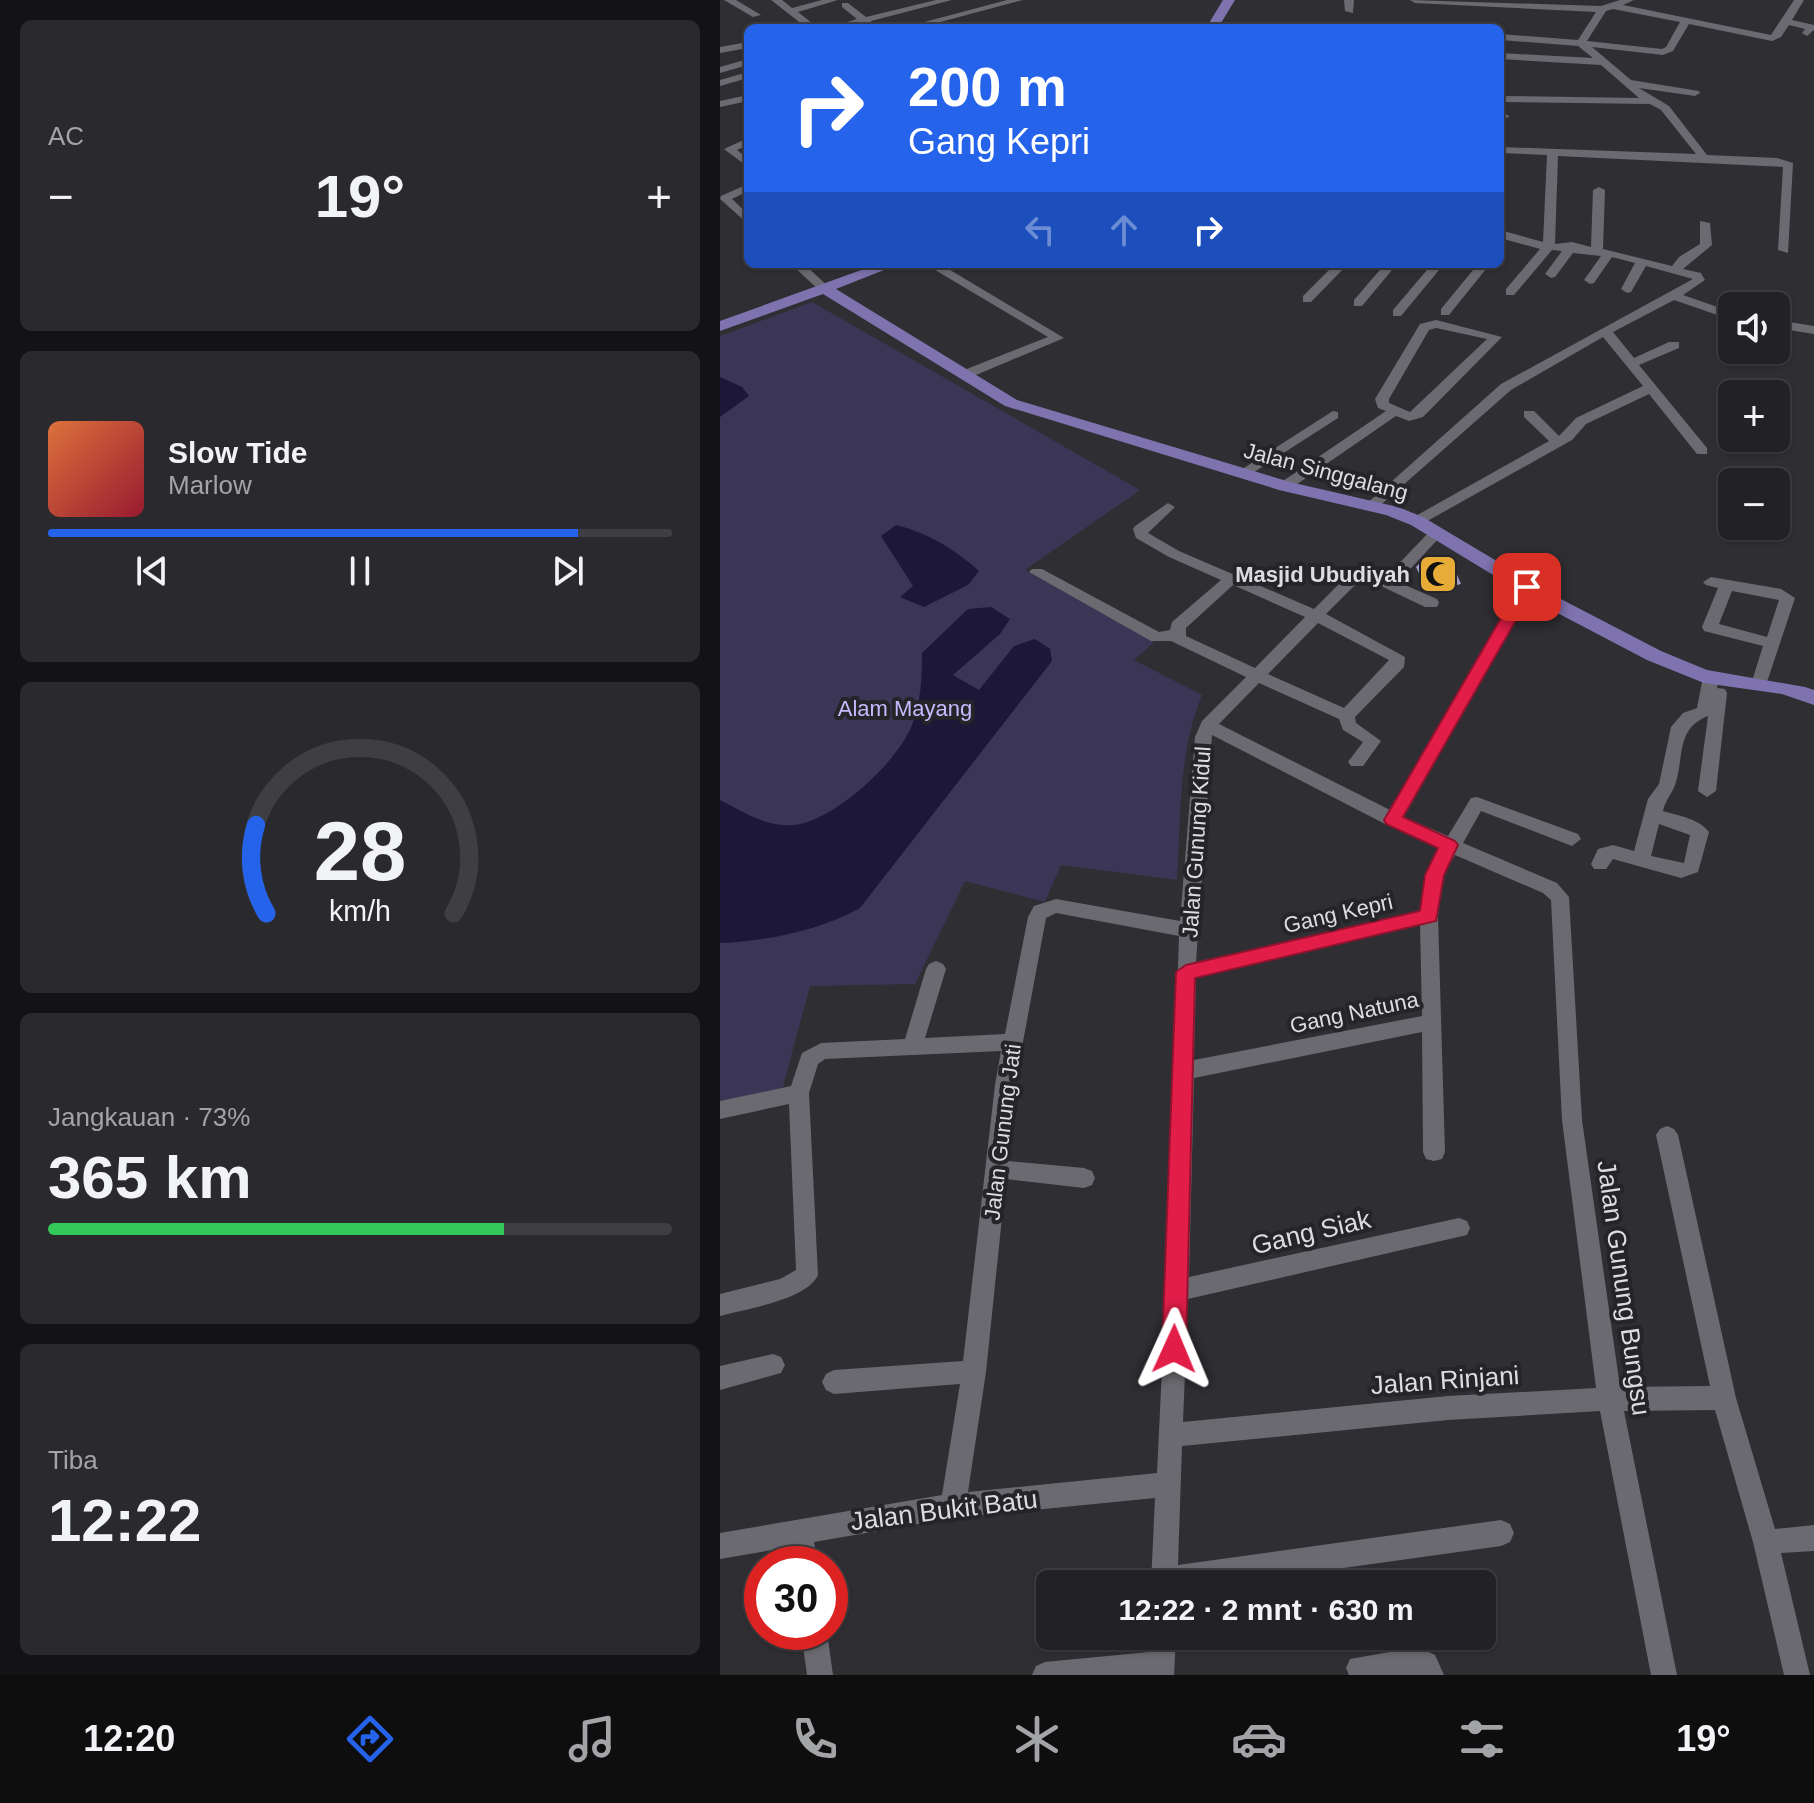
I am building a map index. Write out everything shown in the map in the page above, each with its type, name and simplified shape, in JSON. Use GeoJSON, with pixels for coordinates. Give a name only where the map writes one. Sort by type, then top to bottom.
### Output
{"type":"FeatureCollection","features":[{"type":"Feature","properties":{"kind":"main road"},"geometry":{"type":"LineString","coordinates":[[1214,24],[1229,0]]}},
{"type":"Feature","properties":{"kind":"main road"},"geometry":{"type":"LineString","coordinates":[[720,326],[881,268]]}},
{"type":"Feature","properties":{"kind":"main road","name":"Jalan Singgalang"},"geometry":{"type":"LineString","coordinates":[[825,289],[1011,403],[1285,486],[1371,506],[1417,521],[1527,587],[1678,667],[1714,678],[1760,681],[1814,698]]}},
{"type":"Feature","properties":{"kind":"street"},"geometry":{"type":"LineString","coordinates":[[729,0],[756,15]]}},
{"type":"Feature","properties":{"kind":"street"},"geometry":{"type":"LineString","coordinates":[[776,0],[808,24]]}},
{"type":"Feature","properties":{"kind":"street"},"geometry":{"type":"LineString","coordinates":[[792,11],[833,0]]}},
{"type":"Feature","properties":{"kind":"street"},"geometry":{"type":"LineString","coordinates":[[845,5],[869,24],[947,0]]}},
{"type":"Feature","properties":{"kind":"street"},"geometry":{"type":"LineString","coordinates":[[923,24],[1018,0]]}},
{"type":"Feature","properties":{"kind":"street"},"geometry":{"type":"LineString","coordinates":[[1415,0],[1533,26],[1558,41],[1667,51],[1686,21]]}},
{"type":"Feature","properties":{"kind":"street"},"geometry":{"type":"LineString","coordinates":[[1504,36],[1629,0]]}},
{"type":"Feature","properties":{"kind":"street"},"geometry":{"type":"LineString","coordinates":[[1607,7],[1772,38],[1778,35],[1799,0]]}},
{"type":"Feature","properties":{"kind":"street"},"geometry":{"type":"LineString","coordinates":[[1581,43],[1607,7]]}},
{"type":"Feature","properties":{"kind":"street"},"geometry":{"type":"LineString","coordinates":[[812,13],[825,24]]}},
{"type":"Feature","properties":{"kind":"street"},"geometry":{"type":"LineString","coordinates":[[1784,21],[1811,27]]}},
{"type":"Feature","properties":{"kind":"street"},"geometry":{"type":"LineString","coordinates":[[1522,57],[1533,26]]}},
{"type":"Feature","properties":{"kind":"street"},"geometry":{"type":"LineString","coordinates":[[1558,41],[1559,59]]}},
{"type":"Feature","properties":{"kind":"street"},"geometry":{"type":"LineString","coordinates":[[1581,43],[1626,83],[1665,108],[1704,158]]}},
{"type":"Feature","properties":{"kind":"street"},"geometry":{"type":"LineString","coordinates":[[720,50],[744,46]]}},
{"type":"Feature","properties":{"kind":"street"},"geometry":{"type":"LineString","coordinates":[[1504,56],[1603,62]]}},
{"type":"Feature","properties":{"kind":"street"},"geometry":{"type":"LineString","coordinates":[[720,70],[744,63]]}},
{"type":"Feature","properties":{"kind":"street"},"geometry":{"type":"LineString","coordinates":[[720,83],[744,76]]}},
{"type":"Feature","properties":{"kind":"street"},"geometry":{"type":"LineString","coordinates":[[1506,82],[1506,99],[1541,95],[1650,101],[1695,93],[1626,83]]}},
{"type":"Feature","properties":{"kind":"street"},"geometry":{"type":"LineString","coordinates":[[720,104],[744,99]]}},
{"type":"Feature","properties":{"kind":"street"},"geometry":{"type":"LineString","coordinates":[[744,143],[729,149],[744,161]]}},
{"type":"Feature","properties":{"kind":"street"},"geometry":{"type":"LineString","coordinates":[[1504,150],[1777,161],[1789,165],[1784,250]]}},
{"type":"Feature","properties":{"kind":"street"},"geometry":{"type":"LineString","coordinates":[[1510,292],[1549,246],[1553,152]]}},
{"type":"Feature","properties":{"kind":"street"},"geometry":{"type":"LineString","coordinates":[[742,213],[726,196],[744,189]]}},
{"type":"Feature","properties":{"kind":"street"},"geometry":{"type":"LineString","coordinates":[[1590,280],[1603,252],[1599,190]]}},
{"type":"Feature","properties":{"kind":"street"},"geometry":{"type":"LineString","coordinates":[[722,214],[742,213]]}},
{"type":"Feature","properties":{"kind":"street"},"geometry":{"type":"LineString","coordinates":[[1676,269],[1683,260],[1706,245],[1704,223]]}},
{"type":"Feature","properties":{"kind":"street"},"geometry":{"type":"LineString","coordinates":[[1371,506],[1506,387],[1699,280],[1697,276],[1676,269],[1603,252],[1504,238]]}},
{"type":"Feature","properties":{"kind":"street"},"geometry":{"type":"LineString","coordinates":[[1551,274],[1572,246]]}},
{"type":"Feature","properties":{"kind":"street"},"geometry":{"type":"LineString","coordinates":[[1627,289],[1642,262]]}},
{"type":"Feature","properties":{"kind":"street"},"geometry":{"type":"LineString","coordinates":[[801,268],[825,289]]}},
{"type":"Feature","properties":{"kind":"street"},"geometry":{"type":"LineString","coordinates":[[938,268],[1058,338],[964,375]]}},
{"type":"Feature","properties":{"kind":"street"},"geometry":{"type":"LineString","coordinates":[[1307,299],[1338,268]]}},
{"type":"Feature","properties":{"kind":"street"},"geometry":{"type":"LineString","coordinates":[[1358,303],[1388,268]]}},
{"type":"Feature","properties":{"kind":"street"},"geometry":{"type":"LineString","coordinates":[[1397,313],[1435,268]]}},
{"type":"Feature","properties":{"kind":"street"},"geometry":{"type":"LineString","coordinates":[[1445,312],[1481,268]]}},
{"type":"Feature","properties":{"kind":"street"},"geometry":{"type":"LineString","coordinates":[[1673,295],[1718,311]]}},
{"type":"Feature","properties":{"kind":"street"},"geometry":{"type":"LineString","coordinates":[[1436,324],[1495,336],[1418,414],[1409,417],[1395,411],[1383,405],[1382,399],[1424,327],[1436,324]]}},
{"type":"Feature","properties":{"kind":"street"},"geometry":{"type":"LineString","coordinates":[[1790,326],[1814,330]]}},
{"type":"Feature","properties":{"kind":"street"},"geometry":{"type":"LineString","coordinates":[[1605,331],[1648,389],[1702,451]]}},
{"type":"Feature","properties":{"kind":"street"},"geometry":{"type":"LineString","coordinates":[[1631,364],[1674,345]]}},
{"type":"Feature","properties":{"kind":"street"},"geometry":{"type":"LineString","coordinates":[[1417,521],[1558,442],[1581,421],[1648,389]]}},
{"type":"Feature","properties":{"kind":"street"},"geometry":{"type":"LineString","coordinates":[[1285,486],[1395,411]]}},
{"type":"Feature","properties":{"kind":"street"},"geometry":{"type":"LineString","coordinates":[[1529,414],[1558,442]]}},
{"type":"Feature","properties":{"kind":"street"},"geometry":{"type":"LineString","coordinates":[[1243,473],[1333,415]]}},
{"type":"Feature","properties":{"kind":"street"},"geometry":{"type":"LineString","coordinates":[[1168,507],[1140,529],[1141,535],[1174,554],[1315,615],[1399,661],[1346,716]]}},
{"type":"Feature","properties":{"kind":"street"},"geometry":{"type":"LineString","coordinates":[[1387,583],[1436,533]]}},
{"type":"Feature","properties":{"kind":"street"},"geometry":{"type":"LineString","coordinates":[[1037,572],[1157,637],[1175,635],[1346,716],[1349,726],[1373,741],[1357,762]]}},
{"type":"Feature","properties":{"kind":"street"},"geometry":{"type":"LineString","coordinates":[[1175,635],[1178,626],[1231,579]]}},
{"type":"Feature","properties":{"kind":"street"},"geometry":{"type":"LineString","coordinates":[[1431,603],[1387,583],[1353,579],[1208,725],[1393,820],[1449,845]]}},
{"type":"Feature","properties":{"kind":"street"},"geometry":{"type":"LineString","coordinates":[[1760,681],[1786,597],[1719,584],[1710,627],[1771,643]]}},
{"type":"Feature","properties":{"kind":"street"},"geometry":{"type":"LineString","coordinates":[[1393,820],[1527,587]]}},
{"type":"Feature","properties":{"kind":"street"},"geometry":{"type":"LineString","coordinates":[[1641,859],[1673,794],[1667,785],[1679,727],[1689,717],[1705,711],[1714,678]]}},
{"type":"Feature","properties":{"kind":"street"},"geometry":{"type":"LineString","coordinates":[[1707,791],[1719,692],[1714,678]]}},
{"type":"Feature","properties":{"kind":"street","name":"Jalan Gunung Kidul"},"geometry":{"type":"LineString","coordinates":[[1165,1570],[1172,1435],[1186,972],[1203,737],[1208,725]]}},
{"type":"Feature","properties":{"kind":"street"},"geometry":{"type":"LineString","coordinates":[[1429,916],[1434,875],[1449,845],[1477,803],[1572,839]]}},
{"type":"Feature","properties":{"kind":"street"},"geometry":{"type":"LineString","coordinates":[[1600,864],[1609,852],[1681,871],[1692,867],[1700,832],[1661,817]]}},
{"type":"Feature","properties":{"kind":"street","name":"Jalan Gunung Bungsu"},"geometry":{"type":"LineString","coordinates":[[1449,845],[1555,891],[1561,905],[1572,1120],[1609,1396],[1664,1675]]}},
{"type":"Feature","properties":{"kind":"street","name":"Jalan Gunung Jati"},"geometry":{"type":"LineString","coordinates":[[953,1506],[974,1372],[1013,1042],[1041,911],[1056,906],[1189,930]]}},
{"type":"Feature","properties":{"kind":"street","name":"Gang Kepri"},"geometry":{"type":"LineString","coordinates":[[1186,972],[1429,916]]}},
{"type":"Feature","properties":{"kind":"street","name":"Gang Natuna"},"geometry":{"type":"LineString","coordinates":[[1184,1071],[1432,1022],[1429,916]]}},
{"type":"Feature","properties":{"kind":"street"},"geometry":{"type":"LineString","coordinates":[[912,1047],[936,969]]}},
{"type":"Feature","properties":{"kind":"street"},"geometry":{"type":"LineString","coordinates":[[1432,1022],[1434,1152]]}},
{"type":"Feature","properties":{"kind":"street"},"geometry":{"type":"LineString","coordinates":[[720,1305],[785,1288],[807,1275],[799,1093],[809,1059],[821,1051],[1013,1042]]}},
{"type":"Feature","properties":{"kind":"street"},"geometry":{"type":"LineString","coordinates":[[720,1110],[799,1093]]}},
{"type":"Feature","properties":{"kind":"street"},"geometry":{"type":"LineString","coordinates":[[1667,1135],[1724,1398],[1766,1542],[1797,1675]]}},
{"type":"Feature","properties":{"kind":"street"},"geometry":{"type":"LineString","coordinates":[[996,1169],[1084,1178]]}},
{"type":"Feature","properties":{"kind":"street","name":"Gang Siak"},"geometry":{"type":"LineString","coordinates":[[1175,1291],[1459,1228]]}},
{"type":"Feature","properties":{"kind":"street"},"geometry":{"type":"LineString","coordinates":[[720,1378],[773,1365]]}},
{"type":"Feature","properties":{"kind":"street"},"geometry":{"type":"LineString","coordinates":[[834,1382],[974,1372]]}},
{"type":"Feature","properties":{"kind":"street","name":"Jalan Rinjani"},"geometry":{"type":"LineString","coordinates":[[1172,1435],[1405,1410],[1609,1396],[1724,1398]]}},
{"type":"Feature","properties":{"kind":"street","name":"Jalan Bukit Batu"},"geometry":{"type":"LineString","coordinates":[[720,1546],[953,1506],[1170,1484]]}},
{"type":"Feature","properties":{"kind":"street"},"geometry":{"type":"LineString","coordinates":[[800,1530],[802,1546]]}},
{"type":"Feature","properties":{"kind":"street"},"geometry":{"type":"LineString","coordinates":[[1247,1570],[1501,1533]]}},
{"type":"Feature","properties":{"kind":"street"},"geometry":{"type":"LineString","coordinates":[[1766,1542],[1814,1538]]}},
{"type":"Feature","properties":{"kind":"street"},"geometry":{"type":"LineString","coordinates":[[817,1650],[820,1675]]}},
{"type":"Feature","properties":{"kind":"street"},"geometry":{"type":"LineString","coordinates":[[1045,1675],[1162,1670],[1163,1650]]}},
{"type":"Feature","properties":{"kind":"street"},"geometry":{"type":"LineString","coordinates":[[1359,1668],[1418,1660],[1426,1664],[1431,1675]]}},
{"type":"Feature","properties":{"kind":"green space","name":"Alam Mayang"},"geometry":{"type":"Polygon","coordinates":[[[812,302],[1140,490],[1025,570],[1154,642],[1134,660],[1202,695],[1185,762],[1177,880],[1061,865],[1045,902],[965,881],[915,984],[810,986],[782,1090],[720,1101],[720,336],[812,302]]]}},
{"type":"Feature","properties":{"kind":"shaded area"},"geometry":{"type":"Polygon","coordinates":[[[720,377],[742,387],[749,396],[720,417],[720,377]]]}},
{"type":"Feature","properties":{"kind":"shaded area"},"geometry":{"type":"Polygon","coordinates":[[[896,525],[940,543],[979,571],[968,585],[924,607],[900,597],[913,586],[881,536],[896,525]]]}},
{"type":"Feature","properties":{"kind":"shaded area"},"geometry":{"type":"Polygon","coordinates":[[[991,607],[1010,619],[1000,634],[953,675],[979,690],[1014,646],[1035,639],[1050,649],[1052,661],[860,908],[827,923],[792,933],[720,943],[720,800],[755,818],[783,825],[810,821],[845,801],[879,772],[905,740],[917,708],[922,653],[968,609],[991,607]]]}},
{"type":"Feature","properties":{"kind":"building","name":"Masjid Ubudiyah"},"geometry":{"type":"Polygon","coordinates":[[[1449,556],[1461,584],[1428,592],[1416,567],[1421,562],[1449,556]]]}},
{"type":"Feature","properties":{"kind":"place","name":"Masjid Ubudiyah"},"geometry":{"type":"Point","coordinates":[1438,574]}},
{"type":"Feature","properties":{"kind":"route"},"geometry":{"type":"LineString","coordinates":[[1174,1349],[1182,1181],[1186,972],[1429,916],[1434,875],[1449,845],[1393,820],[1527,587]]}}]}
